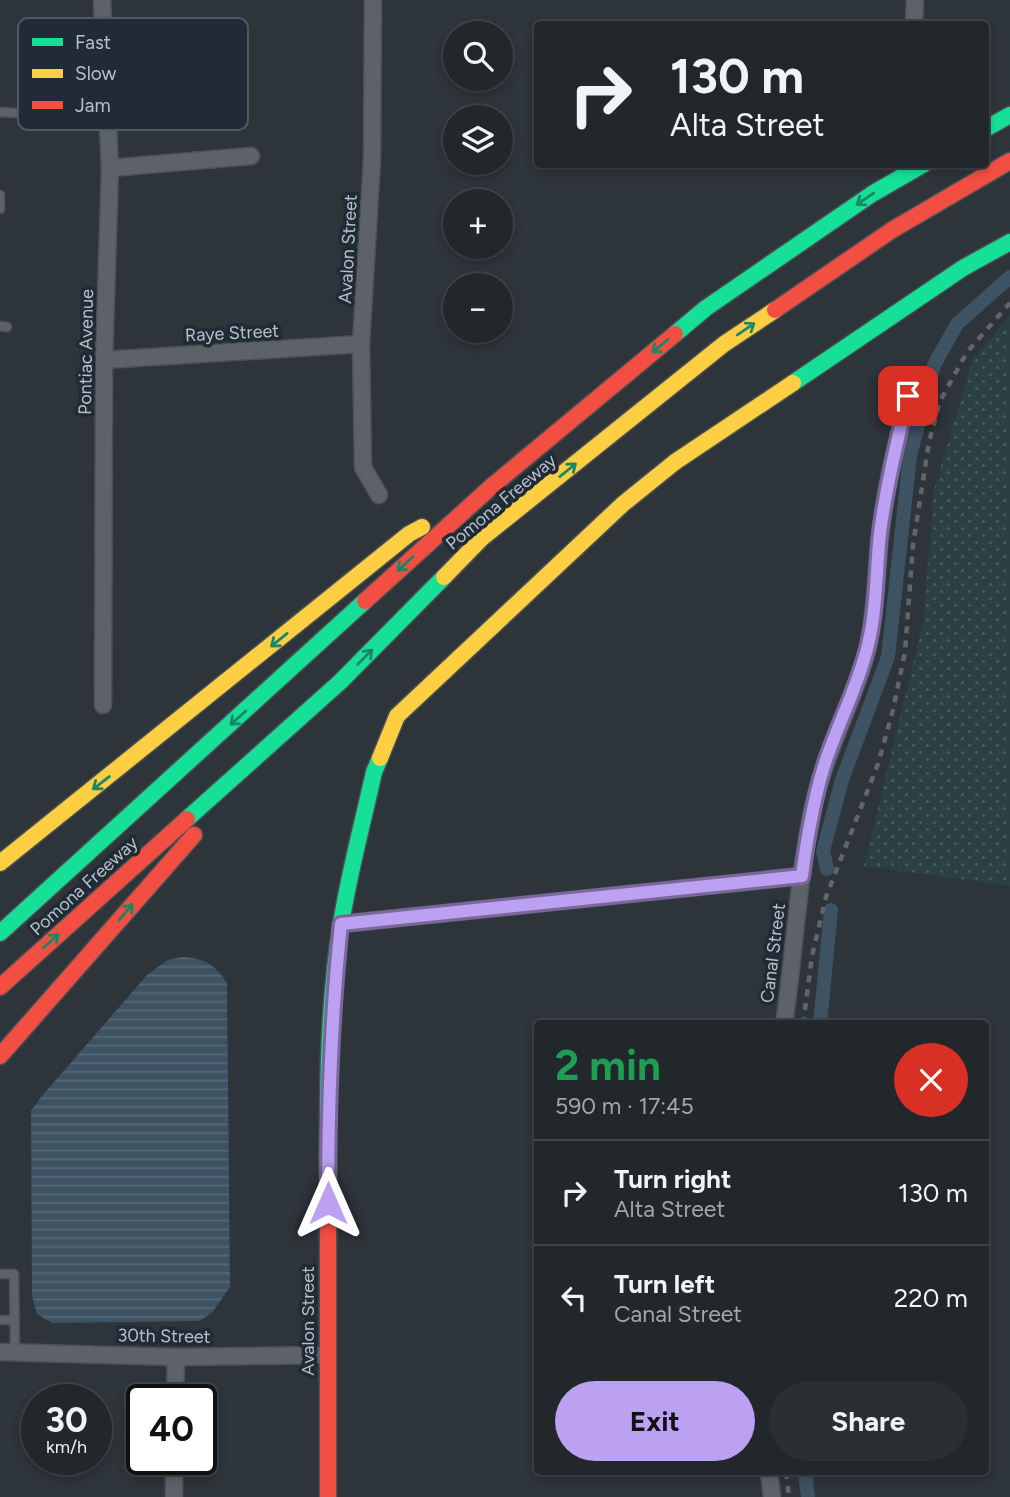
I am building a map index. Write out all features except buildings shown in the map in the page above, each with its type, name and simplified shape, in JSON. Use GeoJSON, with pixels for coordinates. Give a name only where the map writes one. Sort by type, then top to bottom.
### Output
{"type":"FeatureCollection","features":[{"type":"Feature","properties":{"kind":"main road"},"geometry":{"type":"LineString","coordinates":[[989,127],[1010,115]]}},
{"type":"Feature","properties":{"kind":"main road","name":"Pomona Freeway"},"geometry":{"type":"LineString","coordinates":[[0,987],[340,682],[482,538],[724,344],[892,230],[1010,161]]}},
{"type":"Feature","properties":{"kind":"main road","name":"Pomona Freeway"},"geometry":{"type":"LineString","coordinates":[[0,933],[492,486],[706,308],[872,194],[917,168]]}},
{"type":"Feature","properties":{"kind":"main road","name":"Avalon Street"},"geometry":{"type":"LineString","coordinates":[[328,1497],[328,1101],[334,994],[341,924],[374,772],[397,716],[623,504],[698,446],[963,268],[1010,242]]}},
{"type":"Feature","properties":{"kind":"main road"},"geometry":{"type":"LineString","coordinates":[[0,863],[409,534],[492,486]]}},
{"type":"Feature","properties":{"kind":"main road"},"geometry":{"type":"LineString","coordinates":[[0,1055],[194,836],[340,682]]}},
{"type":"Feature","properties":{"kind":"street","name":"Pontiac Avenue"},"geometry":{"type":"LineString","coordinates":[[102,0],[103,18]]}},
{"type":"Feature","properties":{"kind":"street","name":"Avalon Street"},"geometry":{"type":"LineString","coordinates":[[373,0],[372,159],[361,344],[362,467],[379,495]]}},
{"type":"Feature","properties":{"kind":"street"},"geometry":{"type":"LineString","coordinates":[[914,21],[915,0]]}},
{"type":"Feature","properties":{"kind":"street","name":"Pontiac Avenue"},"geometry":{"type":"LineString","coordinates":[[103,705],[104,360],[110,168],[108,130]]}},
{"type":"Feature","properties":{"kind":"street"},"geometry":{"type":"LineString","coordinates":[[110,168],[250,156]]}},
{"type":"Feature","properties":{"kind":"street","name":"Raye Street"},"geometry":{"type":"LineString","coordinates":[[104,360],[361,344]]}},
{"type":"Feature","properties":{"kind":"street","name":"Canal Street"},"geometry":{"type":"LineString","coordinates":[[784,1020],[814,802],[825,763],[853,693],[868,644],[874,615],[880,536],[887,490],[908,396]]}},
{"type":"Feature","properties":{"kind":"street"},"geometry":{"type":"LineString","coordinates":[[341,924],[802,876]]}},
{"type":"Feature","properties":{"kind":"street","name":"30th Street"},"geometry":{"type":"LineString","coordinates":[[7,1352],[176,1357],[327,1355]]}},
{"type":"Feature","properties":{"kind":"street"},"geometry":{"type":"LineString","coordinates":[[175,1384],[176,1357]]}},
{"type":"Feature","properties":{"kind":"street"},"geometry":{"type":"LineString","coordinates":[[174,1475],[174,1497]]}},
{"type":"Feature","properties":{"kind":"street"},"geometry":{"type":"LineString","coordinates":[[769,1475],[772,1497]]}},
{"type":"Feature","properties":{"kind":"lane"},"geometry":{"type":"LineString","coordinates":[[0,112],[15,113]]}},
{"type":"Feature","properties":{"kind":"lane"},"geometry":{"type":"LineString","coordinates":[[0,195],[0,209]]}},
{"type":"Feature","properties":{"kind":"lane"},"geometry":{"type":"LineString","coordinates":[[0,1274],[14,1274],[14,1320],[7,1352]]}},
{"type":"Feature","properties":{"kind":"lane"},"geometry":{"type":"LineString","coordinates":[[0,1320],[14,1320]]}},
{"type":"Feature","properties":{"kind":"green space"},"geometry":{"type":"Polygon","coordinates":[[[1010,315],[1010,886],[864,866],[923,622],[934,490],[972,361],[1010,315]]]}},
{"type":"Feature","properties":{"kind":"water"},"geometry":{"type":"Polygon","coordinates":[[[182,957],[208,963],[227,983],[230,1287],[212,1313],[199,1321],[52,1323],[37,1314],[32,1296],[31,1111],[148,974],[168,960],[182,957]]]}},
{"type":"Feature","properties":{"kind":"waterway"},"geometry":{"type":"LineString","coordinates":[[827,869],[823,851],[842,780],[888,657],[910,456],[934,365],[957,324],[1010,277]]}},
{"type":"Feature","properties":{"kind":"waterway"},"geometry":{"type":"LineString","coordinates":[[820,1020],[831,910]]}},
{"type":"Feature","properties":{"kind":"waterway"},"geometry":{"type":"LineString","coordinates":[[805,1475],[808,1497]]}},
{"type":"Feature","properties":{"kind":"railway"},"geometry":{"type":"LineString","coordinates":[[804,1020],[812,956],[826,897],[878,764],[893,710],[905,652],[913,545],[929,442],[940,401],[967,352],[1010,303]]}},
{"type":"Feature","properties":{"kind":"railway"},"geometry":{"type":"LineString","coordinates":[[786,1475],[789,1497]]}},
{"type":"Feature","properties":{"kind":"traffic: fast"},"geometry":{"type":"LineString","coordinates":[[989,127],[1010,115]]}},
{"type":"Feature","properties":{"kind":"traffic: fast"},"geometry":{"type":"LineString","coordinates":[[675,334],[706,308],[872,194],[917,168]]}},
{"type":"Feature","properties":{"kind":"traffic: fast"},"geometry":{"type":"LineString","coordinates":[[793,383],[963,268],[1010,242]]}},
{"type":"Feature","properties":{"kind":"traffic: fast"},"geometry":{"type":"LineString","coordinates":[[187,819],[340,682],[444,577]]}},
{"type":"Feature","properties":{"kind":"traffic: fast"},"geometry":{"type":"LineString","coordinates":[[0,933],[365,601]]}},
{"type":"Feature","properties":{"kind":"traffic: fast"},"geometry":{"type":"LineString","coordinates":[[328,1229],[328,1076],[336,962],[352,867],[374,772],[380,758]]}},
{"type":"Feature","properties":{"kind":"traffic: slow"},"geometry":{"type":"LineString","coordinates":[[444,577],[482,538],[724,344],[775,310]]}},
{"type":"Feature","properties":{"kind":"traffic: slow"},"geometry":{"type":"LineString","coordinates":[[380,758],[397,716],[623,504],[675,462],[793,383]]}},
{"type":"Feature","properties":{"kind":"traffic: slow"},"geometry":{"type":"LineString","coordinates":[[0,863],[409,534],[422,527]]}},
{"type":"Feature","properties":{"kind":"traffic: jam"},"geometry":{"type":"LineString","coordinates":[[775,310],[892,230],[1010,161]]}},
{"type":"Feature","properties":{"kind":"traffic: jam"},"geometry":{"type":"LineString","coordinates":[[365,601],[492,486],[675,334]]}},
{"type":"Feature","properties":{"kind":"traffic: jam"},"geometry":{"type":"LineString","coordinates":[[0,987],[187,819]]}},
{"type":"Feature","properties":{"kind":"traffic: jam"},"geometry":{"type":"LineString","coordinates":[[0,1056],[194,835]]}},
{"type":"Feature","properties":{"kind":"traffic: jam"},"geometry":{"type":"LineString","coordinates":[[328,1229],[328,1497]]}},
{"type":"Feature","properties":{"kind":"route"},"geometry":{"type":"LineString","coordinates":[[328,1203],[328,1101],[341,924],[802,876],[814,802],[825,763],[853,693],[868,644],[874,615],[880,536],[887,490],[908,396]]}}]}
